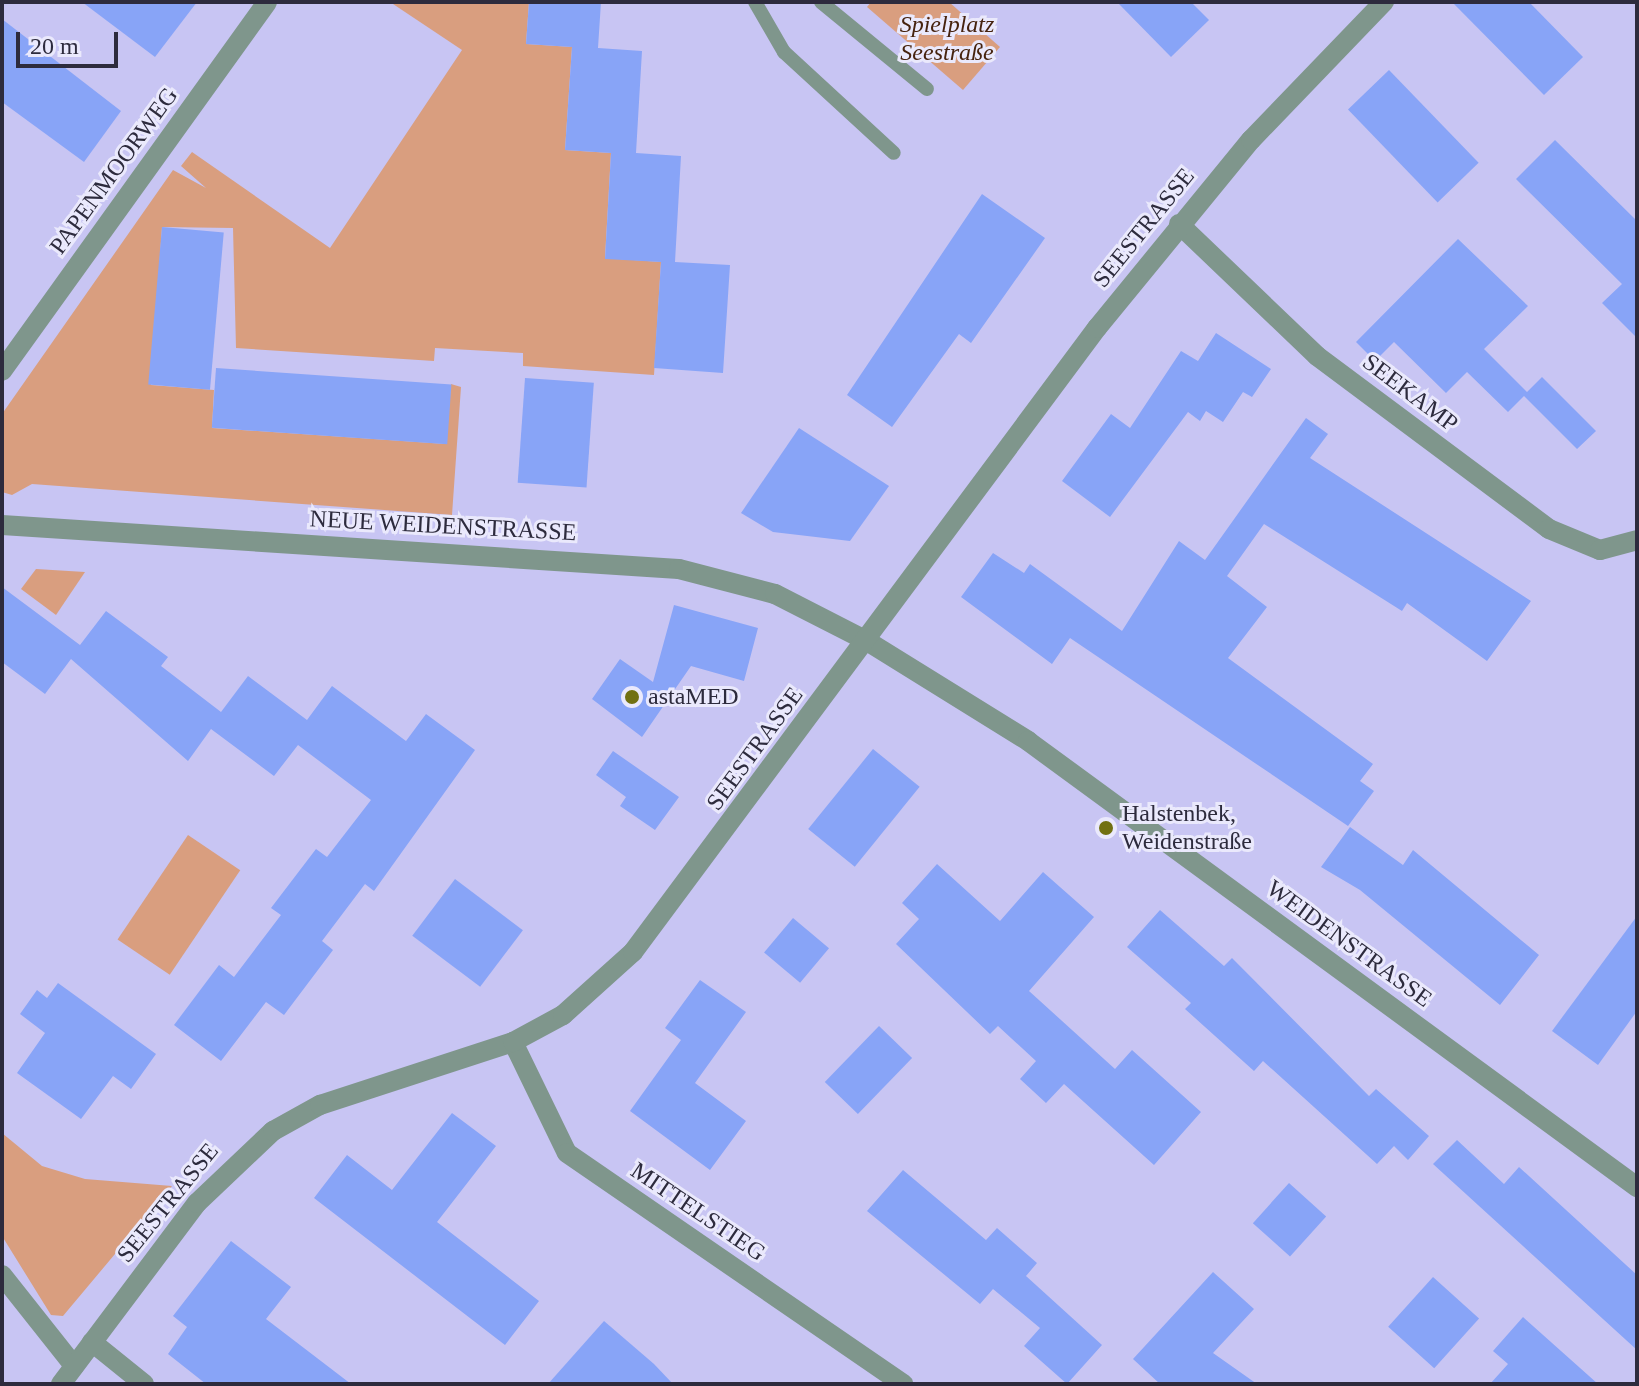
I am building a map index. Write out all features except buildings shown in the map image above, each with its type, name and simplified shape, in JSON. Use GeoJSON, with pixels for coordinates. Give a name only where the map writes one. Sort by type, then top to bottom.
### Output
{"type":"FeatureCollection","features":[{"type":"Feature","properties":{"kind":"street","name":"PAPENMOORWEG"},"geometry":{"type":"LineString","coordinates":[[2,371],[267,2]]}},
{"type":"Feature","properties":{"kind":"street","name":"SEESTRASSE"},"geometry":{"type":"LineString","coordinates":[[61,1384],[222,1173],[273,1131],[320,1105],[513,1042],[563,1015],[651,932],[1179,224],[1384,2]]}},
{"type":"Feature","properties":{"kind":"street","name":"SEEKAMP"},"geometry":{"type":"LineString","coordinates":[[1179,224],[1317,356],[1549,529],[1600,550],[1637,540]]}},
{"type":"Feature","properties":{"kind":"street","name":"NEUE WEIDENSTRASSE"},"geometry":{"type":"LineString","coordinates":[[2,525],[679,569],[775,594],[867,641]]}},
{"type":"Feature","properties":{"kind":"street","name":"WEIDENSTRASSE"},"geometry":{"type":"LineString","coordinates":[[867,641],[1028,741],[1637,1187]]}},
{"type":"Feature","properties":{"kind":"street","name":"MITTELSTIEG"},"geometry":{"type":"LineString","coordinates":[[513,1042],[567,1153],[903,1384]]}},
{"type":"Feature","properties":{"kind":"street"},"geometry":{"type":"LineString","coordinates":[[2,1275],[74,1366]]}},
{"type":"Feature","properties":{"kind":"street"},"geometry":{"type":"LineString","coordinates":[[92,1342],[144,1384]]}},
{"type":"Feature","properties":{"kind":"lane"},"geometry":{"type":"LineString","coordinates":[[755,2],[784,52],[894,153]]}},
{"type":"Feature","properties":{"kind":"lane"},"geometry":{"type":"LineString","coordinates":[[821,2],[927,89]]}},
{"type":"Feature","properties":{"kind":"green space"},"geometry":{"type":"Polygon","coordinates":[[[390,2],[529,2],[526,44],[572,47],[565,150],[611,153],[605,258],[661,262],[654,375],[523,366],[523,353],[435,348],[434,361],[236,348],[233,228],[162,227],[151,385],[214,390],[212,428],[446,444],[451,384],[461,387],[452,515],[32,484],[12,495],[2,492],[2,414],[173,170],[206,188],[181,166],[192,152],[330,248],[462,50],[390,2]]]}},
{"type":"Feature","properties":{"kind":"green space","name":"Spielplatz Seestraße"},"geometry":{"type":"Polygon","coordinates":[[[871,2],[949,2],[1000,47],[963,90],[867,7],[871,2]]]}},
{"type":"Feature","properties":{"kind":"green space"},"geometry":{"type":"Polygon","coordinates":[[[36,569],[85,572],[56,615],[21,589],[36,569]]]}},
{"type":"Feature","properties":{"kind":"green space"},"geometry":{"type":"Polygon","coordinates":[[[188,835],[240,870],[170,975],[118,939],[188,835]]]}},
{"type":"Feature","properties":{"kind":"green space"},"geometry":{"type":"Polygon","coordinates":[[[2,1133],[42,1166],[85,1179],[172,1186],[63,1316],[51,1315],[2,1236],[2,1133]]]}},
{"type":"Feature","properties":{"kind":"place","name":"astaMED"},"geometry":{"type":"Point","coordinates":[632,697]}},
{"type":"Feature","properties":{"kind":"place","name":"Halstenbek, Weidenstraße"},"geometry":{"type":"Point","coordinates":[1106,828]}}]}
